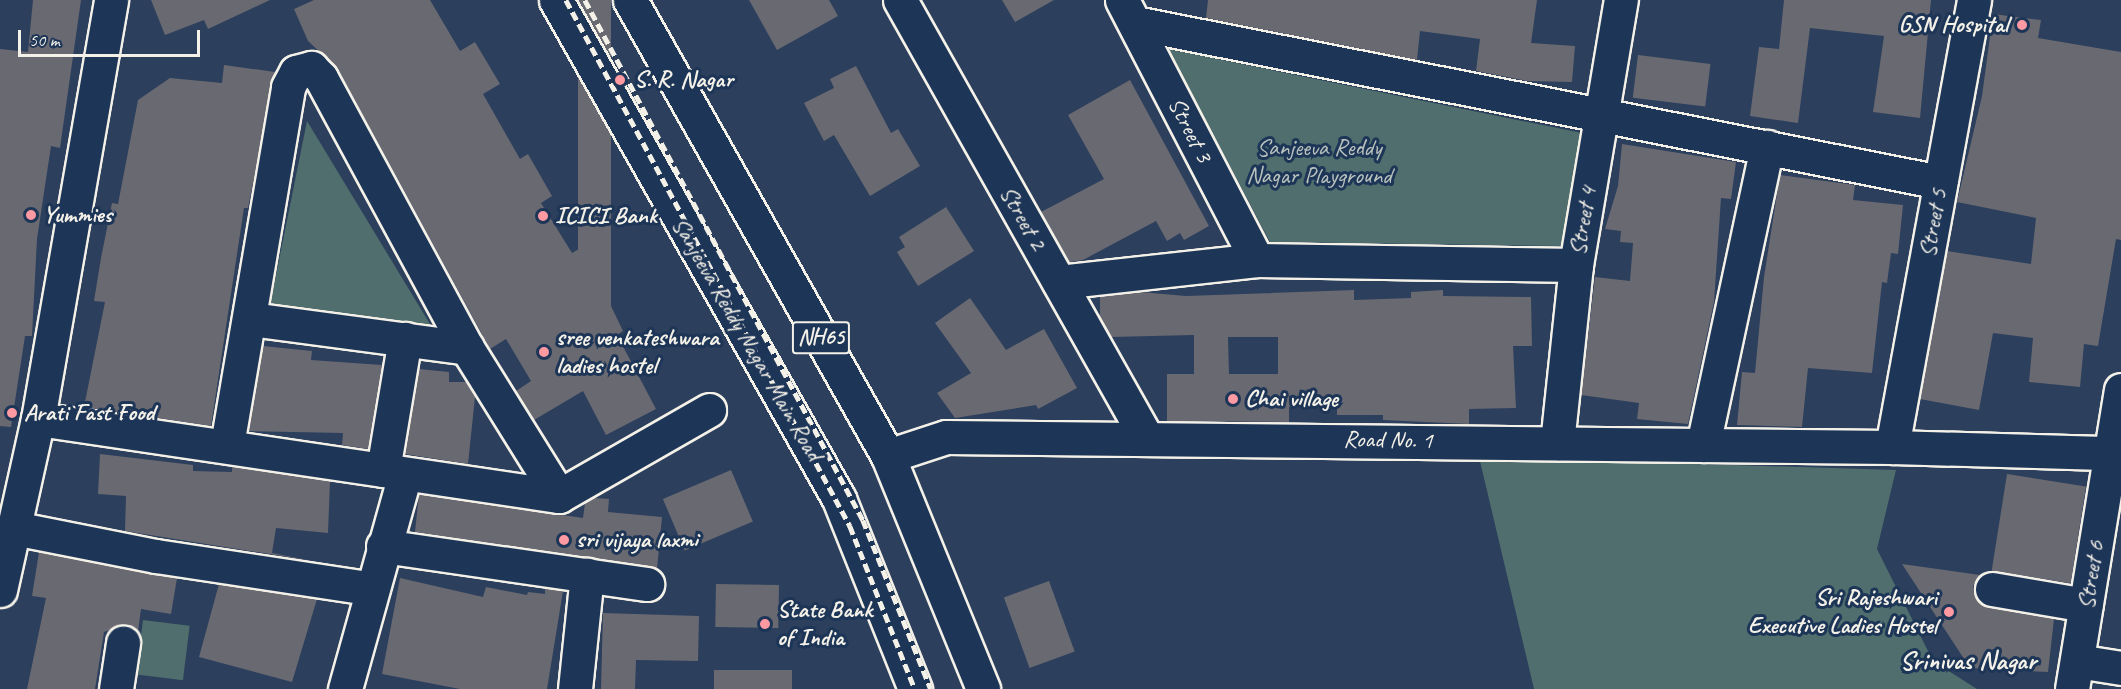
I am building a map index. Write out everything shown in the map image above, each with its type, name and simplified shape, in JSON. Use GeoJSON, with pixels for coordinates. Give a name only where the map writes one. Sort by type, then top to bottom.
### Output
{"type":"FeatureCollection","features":[{"type":"Feature","properties":{"kind":"main road"},"geometry":{"type":"LineString","coordinates":[[0,590],[38,419],[111,0]]}},
{"type":"Feature","properties":{"kind":"main road","name":"Sanjeeva Reddy Nagar Main Road"},"geometry":{"type":"LineString","coordinates":[[556,0],[839,499],[915,689]]}},
{"type":"Feature","properties":{"kind":"main road","name":"NH65"},"geometry":{"type":"LineString","coordinates":[[630,0],[888,456],[983,689]]}},
{"type":"Feature","properties":{"kind":"main road","name":"Street 2"},"geometry":{"type":"LineString","coordinates":[[900,0],[1146,437]]}},
{"type":"Feature","properties":{"kind":"main road","name":"Street 4"},"geometry":{"type":"LineString","coordinates":[[1557,443],[1576,265],[1621,0]]}},
{"type":"Feature","properties":{"kind":"main road","name":"Street 5"},"geometry":{"type":"LineString","coordinates":[[1892,447],[1974,0]]}},
{"type":"Feature","properties":{"kind":"main road"},"geometry":{"type":"LineString","coordinates":[[1128,12],[1601,116],[1940,182]]}},
{"type":"Feature","properties":{"kind":"main road","name":"Street 3"},"geometry":{"type":"LineString","coordinates":[[1128,12],[1257,260]]}},
{"type":"Feature","properties":{"kind":"main road"},"geometry":{"type":"LineString","coordinates":[[227,446],[251,319],[288,87],[296,72],[311,68],[467,348],[559,496]]}},
{"type":"Feature","properties":{"kind":"main road"},"geometry":{"type":"LineString","coordinates":[[1703,445],[1767,147]]}},
{"type":"Feature","properties":{"kind":"main road"},"geometry":{"type":"LineString","coordinates":[[1059,282],[1257,260],[1576,265]]}},
{"type":"Feature","properties":{"kind":"main road"},"geometry":{"type":"LineString","coordinates":[[251,319],[467,348]]}},
{"type":"Feature","properties":{"kind":"main road"},"geometry":{"type":"LineString","coordinates":[[345,689],[383,546],[394,472],[405,339]]}},
{"type":"Feature","properties":{"kind":"main road","name":"Street 6"},"geometry":{"type":"LineString","coordinates":[[2075,675],[2086,605],[2109,543],[2114,453],[2120,401]]}},
{"type":"Feature","properties":{"kind":"main road"},"geometry":{"type":"LineString","coordinates":[[38,419],[559,496],[710,410]]}},
{"type":"Feature","properties":{"kind":"main road","name":"Road No. 1"},"geometry":{"type":"LineString","coordinates":[[888,456],[946,437],[1146,437],[1892,447],[2114,453]]}},
{"type":"Feature","properties":{"kind":"main road"},"geometry":{"type":"LineString","coordinates":[[14,528],[156,556],[373,589]]}},
{"type":"Feature","properties":{"kind":"main road"},"geometry":{"type":"LineString","coordinates":[[383,546],[647,584]]}},
{"type":"Feature","properties":{"kind":"main road"},"geometry":{"type":"LineString","coordinates":[[575,689],[586,575]]}},
{"type":"Feature","properties":{"kind":"main road"},"geometry":{"type":"LineString","coordinates":[[1992,589],[2086,605]]}},
{"type":"Feature","properties":{"kind":"main road"},"geometry":{"type":"LineString","coordinates":[[116,689],[123,643]]}},
{"type":"Feature","properties":{"kind":"main road"},"geometry":{"type":"LineString","coordinates":[[2075,675],[2121,669]]}},
{"type":"Feature","properties":{"kind":"green space","name":"Sanjeeva Reddy Nagar Playground"},"geometry":{"type":"Polygon","coordinates":[[[1168,49],[1582,133],[1563,246],[1270,242],[1168,49]]]}},
{"type":"Feature","properties":{"kind":"green space"},"geometry":{"type":"Polygon","coordinates":[[[307,121],[433,329],[270,305],[307,121]]]}},
{"type":"Feature","properties":{"kind":"green space"},"geometry":{"type":"Polygon","coordinates":[[[1479,457],[1896,470],[1877,549],[1933,661],[1977,689],[1534,689],[1479,457]]]}},
{"type":"Feature","properties":{"kind":"green space"},"geometry":{"type":"Polygon","coordinates":[[[143,620],[190,626],[183,680],[136,675],[143,620]]]}},
{"type":"Feature","properties":{"kind":"building"},"geometry":{"type":"Polygon","coordinates":[[[33,0],[81,0],[60,148],[51,146],[37,239],[32,336],[25,336],[11,427],[0,426],[0,49],[28,52],[33,0]]]}},
{"type":"Feature","properties":{"kind":"building"},"geometry":{"type":"Polygon","coordinates":[[[151,0],[270,0],[208,29],[204,20],[165,35],[151,0]]]}},
{"type":"Feature","properties":{"kind":"building"},"geometry":{"type":"Polygon","coordinates":[[[314,0],[430,0],[460,51],[475,42],[500,84],[483,94],[520,159],[528,154],[552,196],[541,203],[572,253],[579,249],[600,283],[623,331],[617,335],[656,409],[606,435],[583,391],[534,420],[516,391],[531,381],[506,339],[490,349],[338,69],[308,41],[294,9],[314,0]]]}},
{"type":"Feature","properties":{"kind":"building"},"geometry":{"type":"Polygon","coordinates":[[[578,0],[611,0],[611,375],[578,375],[578,0]]]}},
{"type":"Feature","properties":{"kind":"building"},"geometry":{"type":"Polygon","coordinates":[[[749,0],[829,0],[838,16],[777,50],[749,0]]]}},
{"type":"Feature","properties":{"kind":"building"},"geometry":{"type":"Polygon","coordinates":[[[1002,0],[1054,0],[1015,22],[1002,0]]]}},
{"type":"Feature","properties":{"kind":"building"},"geometry":{"type":"Polygon","coordinates":[[[1208,0],[1537,0],[1531,43],[1575,46],[1572,82],[1527,81],[1476,71],[1480,39],[1420,31],[1417,60],[1206,18],[1208,0]]]}},
{"type":"Feature","properties":{"kind":"building"},"geometry":{"type":"Polygon","coordinates":[[[1784,0],[1931,0],[1920,118],[1873,112],[1884,36],[1810,28],[1798,123],[1750,116],[1759,47],[1779,49],[1784,0]]]}},
{"type":"Feature","properties":{"kind":"building"},"geometry":{"type":"Polygon","coordinates":[[[1993,14],[2041,20],[2038,38],[2121,52],[2121,240],[2116,239],[2098,346],[2084,344],[2080,387],[2029,382],[2033,338],[1993,333],[1979,410],[1920,399],[1947,251],[2031,264],[2036,218],[1957,202],[1982,96],[1993,14]]]}},
{"type":"Feature","properties":{"kind":"building"},"geometry":{"type":"Polygon","coordinates":[[[1638,55],[1710,64],[1705,107],[1633,98],[1638,55]]]}},
{"type":"Feature","properties":{"kind":"building"},"geometry":{"type":"Polygon","coordinates":[[[224,65],[275,72],[248,208],[244,208],[211,426],[84,407],[105,302],[94,301],[101,258],[112,203],[118,204],[138,100],[170,78],[222,83],[224,65]]]}},
{"type":"Feature","properties":{"kind":"building"},"geometry":{"type":"Polygon","coordinates":[[[856,66],[891,133],[898,129],[920,166],[870,196],[834,135],[824,141],[804,103],[834,88],[830,79],[856,66]]]}},
{"type":"Feature","properties":{"kind":"building"},"geometry":{"type":"Polygon","coordinates":[[[1130,80],[1209,226],[1184,240],[1180,233],[1167,241],[1156,221],[1083,260],[1069,262],[1041,212],[1104,179],[1068,115],[1130,80]]]}},
{"type":"Feature","properties":{"kind":"building"},"geometry":{"type":"Polygon","coordinates":[[[1622,144],[1736,162],[1731,199],[1721,198],[1714,302],[1688,424],[1637,419],[1639,403],[1581,395],[1595,277],[1630,281],[1633,243],[1620,242],[1621,231],[1605,229],[1618,186],[1622,144]]]}},
{"type":"Feature","properties":{"kind":"building"},"geometry":{"type":"Polygon","coordinates":[[[1780,175],[1855,185],[1853,200],[1903,205],[1898,254],[1891,253],[1887,283],[1882,282],[1872,373],[1808,368],[1802,427],[1737,425],[1742,372],[1755,373],[1764,277],[1780,175]]]}},
{"type":"Feature","properties":{"kind":"building"},"geometry":{"type":"Polygon","coordinates":[[[946,207],[974,251],[918,286],[897,252],[905,247],[899,237],[946,207]]]}},
{"type":"Feature","properties":{"kind":"building"},"geometry":{"type":"Polygon","coordinates":[[[1354,290],[1354,300],[1411,298],[1411,292],[1443,290],[1443,296],[1531,297],[1532,346],[1513,346],[1516,408],[1469,409],[1469,424],[1383,420],[1383,415],[1337,415],[1337,408],[1289,407],[1289,422],[1167,421],[1167,374],[1194,374],[1194,335],[1111,337],[1100,318],[1100,296],[1140,292],[1186,296],[1354,290]],[[1228,337],[1229,374],[1278,374],[1278,337],[1228,337]]]}},
{"type":"Feature","properties":{"kind":"building"},"geometry":{"type":"Polygon","coordinates":[[[970,298],[1006,350],[1044,329],[1077,388],[1038,409],[1036,405],[955,418],[937,393],[971,373],[935,323],[970,298]]]}},
{"type":"Feature","properties":{"kind":"building"},"geometry":{"type":"Polygon","coordinates":[[[263,346],[312,351],[311,360],[382,365],[368,449],[342,445],[343,433],[248,431],[263,346]]]}},
{"type":"Feature","properties":{"kind":"building"},"geometry":{"type":"Polygon","coordinates":[[[419,369],[449,372],[449,382],[466,382],[475,397],[468,464],[405,454],[419,369]]]}},
{"type":"Feature","properties":{"kind":"building"},"geometry":{"type":"Polygon","coordinates":[[[100,454],[193,465],[193,471],[232,472],[232,467],[330,481],[328,533],[276,528],[272,553],[313,561],[125,531],[126,496],[98,494],[100,454]]]}},
{"type":"Feature","properties":{"kind":"building"},"geometry":{"type":"Polygon","coordinates":[[[731,470],[753,522],[685,550],[663,499],[731,470]]]}},
{"type":"Feature","properties":{"kind":"building"},"geometry":{"type":"Polygon","coordinates":[[[2007,474],[2086,487],[2071,583],[1992,571],[2007,474]]]}},
{"type":"Feature","properties":{"kind":"building"},"geometry":{"type":"Polygon","coordinates":[[[419,494],[583,518],[585,503],[594,498],[609,499],[608,512],[662,517],[657,569],[415,532],[419,494]]]}},
{"type":"Feature","properties":{"kind":"building"},"geometry":{"type":"Polygon","coordinates":[[[39,552],[177,578],[171,614],[141,609],[138,632],[125,624],[104,632],[95,689],[27,689],[46,598],[32,596],[39,552]]]}},
{"type":"Feature","properties":{"kind":"building"},"geometry":{"type":"Polygon","coordinates":[[[1902,564],[1980,575],[1973,586],[1981,604],[2054,619],[2048,672],[1970,668],[1902,564]]]}},
{"type":"Feature","properties":{"kind":"building"},"geometry":{"type":"Polygon","coordinates":[[[400,578],[483,597],[486,587],[527,595],[528,592],[545,594],[545,588],[563,591],[547,689],[460,689],[382,674],[400,578]]]}},
{"type":"Feature","properties":{"kind":"building"},"geometry":{"type":"Polygon","coordinates":[[[1049,581],[1075,651],[1030,668],[1004,597],[1049,581]]]}},
{"type":"Feature","properties":{"kind":"building"},"geometry":{"type":"Polygon","coordinates":[[[219,584],[317,599],[292,682],[199,657],[219,584]]]}},
{"type":"Feature","properties":{"kind":"building"},"geometry":{"type":"Polygon","coordinates":[[[716,584],[779,585],[778,628],[715,627],[716,584]]]}},
{"type":"Feature","properties":{"kind":"building"},"geometry":{"type":"Polygon","coordinates":[[[603,613],[699,616],[698,661],[636,660],[635,689],[601,689],[603,613]]]}},
{"type":"Feature","properties":{"kind":"building"},"geometry":{"type":"Polygon","coordinates":[[[714,670],[792,670],[792,689],[714,689],[714,670]]]}},
{"type":"Feature","properties":{"kind":"railway"},"geometry":{"type":"LineString","coordinates":[[566,0],[850,526],[915,689]]}},
{"type":"Feature","properties":{"kind":"railway"},"geometry":{"type":"LineString","coordinates":[[585,0],[863,520],[931,689]]}},
{"type":"Feature","properties":{"kind":"place","name":"GSN Hospital"},"geometry":{"type":"Point","coordinates":[2022,25]}},
{"type":"Feature","properties":{"kind":"place","name":"S. R. Nagar"},"geometry":{"type":"Point","coordinates":[620,80]}},
{"type":"Feature","properties":{"kind":"place","name":"Yummies"},"geometry":{"type":"Point","coordinates":[31,215]}},
{"type":"Feature","properties":{"kind":"place","name":"ICICI Bank"},"geometry":{"type":"Point","coordinates":[543,216]}},
{"type":"Feature","properties":{"kind":"place","name":"sree venkateshwara ladies hostel"},"geometry":{"type":"Point","coordinates":[544,352]}},
{"type":"Feature","properties":{"kind":"place","name":"Chai village"},"geometry":{"type":"Point","coordinates":[1233,399]}},
{"type":"Feature","properties":{"kind":"place","name":"Arati Fast Food"},"geometry":{"type":"Point","coordinates":[12,413]}},
{"type":"Feature","properties":{"kind":"place","name":"sri vijaya laxmi"},"geometry":{"type":"Point","coordinates":[564,540]}},
{"type":"Feature","properties":{"kind":"place","name":"Sri Rajeshwari Executive Ladies Hostel"},"geometry":{"type":"Point","coordinates":[1949,612]}},
{"type":"Feature","properties":{"kind":"place","name":"State Bank of India"},"geometry":{"type":"Point","coordinates":[765,624]}},
{"type":"Feature","properties":{"kind":"district","name":"Srinivas Nagar"},"geometry":{"type":"Point","coordinates":[1968,661]}}]}
